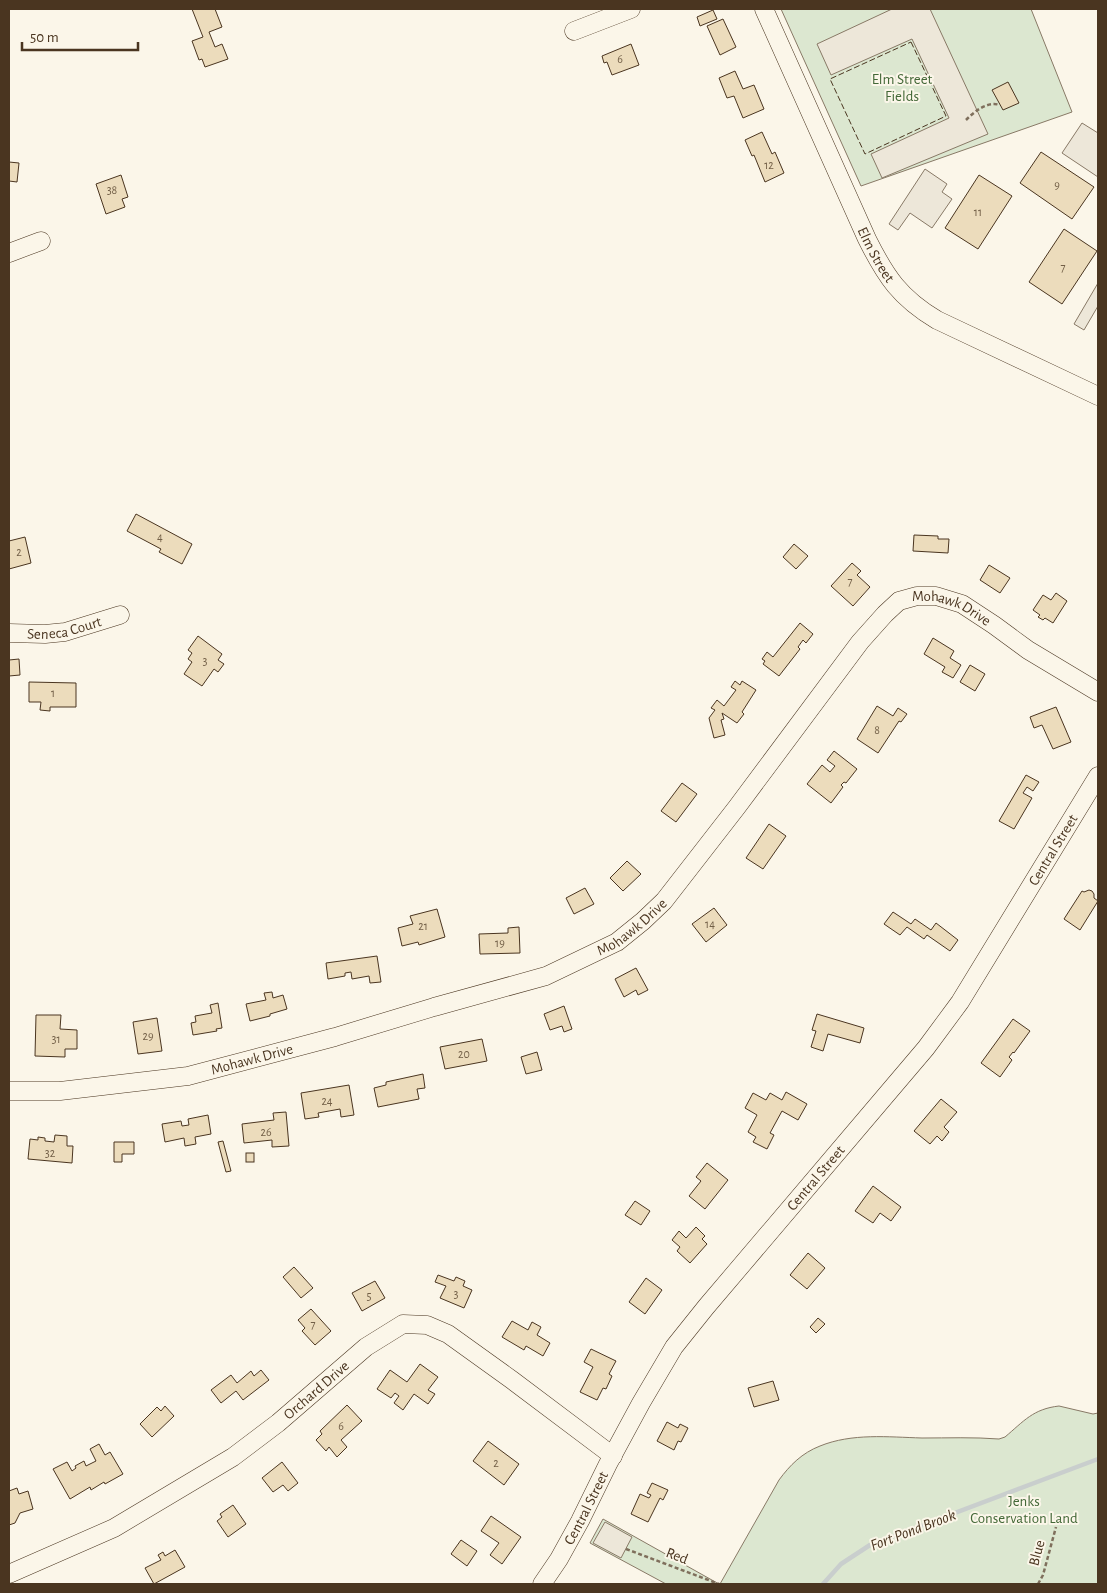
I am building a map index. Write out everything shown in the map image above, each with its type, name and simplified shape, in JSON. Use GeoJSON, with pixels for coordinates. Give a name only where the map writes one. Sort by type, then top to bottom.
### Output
{"type":"FeatureCollection","features":[{"type":"Feature","properties":{"kind":"street"},"geometry":{"type":"LineString","coordinates":[[574,31],[630,9]]}},
{"type":"Feature","properties":{"kind":"street","name":"Elm Street"},"geometry":{"type":"LineString","coordinates":[[764,9],[867,239],[893,284],[916,307],[937,320],[1098,396]]}},
{"type":"Feature","properties":{"kind":"street"},"geometry":{"type":"LineString","coordinates":[[9,253],[41,241]]}},
{"type":"Feature","properties":{"kind":"street","name":"Mohawk Drive"},"geometry":{"type":"LineString","coordinates":[[9,1091],[60,1091],[188,1076],[334,1037],[546,976],[618,942],[643,922],[664,901],[779,753],[860,642],[899,601],[917,596],[936,596],[962,604],[994,624],[1028,650],[1098,692]]}},
{"type":"Feature","properties":{"kind":"street","name":"Seneca Court"},"geometry":{"type":"LineString","coordinates":[[9,633],[45,634],[65,632],[120,615]]}},
{"type":"Feature","properties":{"kind":"street","name":"Central Street"},"geometry":{"type":"LineString","coordinates":[[542,1584],[580,1522],[613,1456],[674,1347],[706,1306],[881,1103],[944,1026],[1098,776]]}},
{"type":"Feature","properties":{"kind":"street","name":"Orchard Drive"},"geometry":{"type":"LineString","coordinates":[[9,1574],[114,1528],[233,1457],[278,1423],[366,1348],[403,1324],[427,1326],[448,1334],[613,1456]]}},
{"type":"Feature","properties":{"kind":"path"},"geometry":{"type":"LineString","coordinates":[[966,120],[976,109],[995,104],[1000,106]]}},
{"type":"Feature","properties":{"kind":"path","name":"Blue"},"geometry":{"type":"LineString","coordinates":[[1038,1584],[1043,1575],[1056,1527]]}},
{"type":"Feature","properties":{"kind":"path","name":"Red"},"geometry":{"type":"LineString","coordinates":[[626,1549],[719,1584]]}},
{"type":"Feature","properties":{"kind":"green space","name":"Elm Street Fields"},"geometry":{"type":"Polygon","coordinates":[[[781,9],[1031,9],[1072,112],[861,186],[781,9]]]}},
{"type":"Feature","properties":{"kind":"green space","name":"Jenks Conservation Land"},"geometry":{"type":"Polygon","coordinates":[[[1059,1406],[1093,1414],[1098,1413],[1098,1584],[720,1584],[779,1480],[797,1460],[808,1452],[832,1442],[857,1437],[999,1439],[1005,1437],[1035,1413],[1059,1406]]]}},
{"type":"Feature","properties":{"kind":"green space"},"geometry":{"type":"Polygon","coordinates":[[[603,1519],[719,1584],[666,1584],[590,1543],[603,1519]]]}},
{"type":"Feature","properties":{"kind":"shaded area"},"geometry":{"type":"Polygon","coordinates":[[[892,9],[930,9],[988,134],[882,178],[871,154],[949,118],[912,39],[831,75],[817,44],[892,9]]]}},
{"type":"Feature","properties":{"kind":"shaded area"},"geometry":{"type":"Polygon","coordinates":[[[1082,123],[1098,133],[1098,177],[1062,153],[1082,123]]]}},
{"type":"Feature","properties":{"kind":"shaded area"},"geometry":{"type":"Polygon","coordinates":[[[925,169],[947,184],[942,192],[952,199],[932,228],[910,213],[898,230],[889,224],[925,169]]]}},
{"type":"Feature","properties":{"kind":"shaded area"},"geometry":{"type":"Polygon","coordinates":[[[1098,283],[1098,306],[1084,330],[1074,324],[1098,283]]]}},
{"type":"Feature","properties":{"kind":"shaded area"},"geometry":{"type":"Polygon","coordinates":[[[605,1522],[632,1537],[621,1558],[593,1543],[605,1522]]]}},
{"type":"Feature","properties":{"kind":"building"},"geometry":{"type":"Polygon","coordinates":[[[192,9],[215,9],[222,27],[209,32],[215,47],[222,44],[228,59],[205,67],[202,59],[199,60],[192,41],[203,37],[192,9]]]}},
{"type":"Feature","properties":{"kind":"building"},"geometry":{"type":"Polygon","coordinates":[[[713,10],[717,19],[700,26],[697,17],[713,10]]]}},
{"type":"Feature","properties":{"kind":"building"},"geometry":{"type":"Polygon","coordinates":[[[723,19],[736,47],[720,55],[707,26],[723,19]]]}},
{"type":"Feature","properties":{"kind":"building"},"geometry":{"type":"Polygon","coordinates":[[[631,44],[639,65],[612,75],[607,62],[604,63],[602,56],[631,44]]]}},
{"type":"Feature","properties":{"kind":"building"},"geometry":{"type":"Polygon","coordinates":[[[735,71],[743,89],[754,85],[764,109],[743,118],[734,96],[727,98],[719,78],[735,71]]]}},
{"type":"Feature","properties":{"kind":"building"},"geometry":{"type":"Polygon","coordinates":[[[1008,82],[1019,103],[1003,110],[992,90],[1008,82]]]}},
{"type":"Feature","properties":{"kind":"building"},"geometry":{"type":"Polygon","coordinates":[[[762,132],[772,154],[775,152],[784,173],[765,182],[754,155],[752,156],[745,140],[762,132]]]}},
{"type":"Feature","properties":{"kind":"building"},"geometry":{"type":"Polygon","coordinates":[[[1041,152],[1094,187],[1072,219],[1020,183],[1041,152]]]}},
{"type":"Feature","properties":{"kind":"building"},"geometry":{"type":"Polygon","coordinates":[[[9,162],[19,163],[17,182],[9,181],[9,162]]]}},
{"type":"Feature","properties":{"kind":"building"},"geometry":{"type":"Polygon","coordinates":[[[121,175],[128,197],[122,199],[125,207],[106,214],[96,184],[121,175]]]}},
{"type":"Feature","properties":{"kind":"building"},"geometry":{"type":"Polygon","coordinates":[[[979,175],[1012,196],[978,249],[945,228],[979,175]]]}},
{"type":"Feature","properties":{"kind":"building"},"geometry":{"type":"Polygon","coordinates":[[[1064,229],[1097,251],[1062,304],[1029,282],[1064,229]]]}},
{"type":"Feature","properties":{"kind":"building"},"geometry":{"type":"Polygon","coordinates":[[[136,514],[192,544],[182,564],[159,552],[161,549],[127,531],[136,514]]]}},
{"type":"Feature","properties":{"kind":"building"},"geometry":{"type":"Polygon","coordinates":[[[914,535],[938,536],[938,539],[949,539],[948,553],[913,551],[914,535]]]}},
{"type":"Feature","properties":{"kind":"building"},"geometry":{"type":"Polygon","coordinates":[[[25,537],[31,563],[9,569],[9,541],[25,537]]]}},
{"type":"Feature","properties":{"kind":"building"},"geometry":{"type":"Polygon","coordinates":[[[794,544],[808,556],[796,569],[783,557],[794,544]]]}},
{"type":"Feature","properties":{"kind":"building"},"geometry":{"type":"Polygon","coordinates":[[[852,563],[861,571],[857,575],[870,587],[853,606],[831,586],[852,563]]]}},
{"type":"Feature","properties":{"kind":"building"},"geometry":{"type":"Polygon","coordinates":[[[989,565],[1010,578],[1000,593],[980,580],[989,565]]]}},
{"type":"Feature","properties":{"kind":"building"},"geometry":{"type":"Polygon","coordinates":[[[1056,593],[1067,601],[1053,623],[1045,618],[1043,620],[1038,617],[1040,615],[1033,610],[1043,595],[1051,600],[1056,593]]]}},
{"type":"Feature","properties":{"kind":"building"},"geometry":{"type":"Polygon","coordinates":[[[800,623],[813,634],[806,643],[803,640],[798,647],[800,649],[779,676],[763,664],[765,661],[762,659],[767,652],[773,657],[800,623]]]}},
{"type":"Feature","properties":{"kind":"building"},"geometry":{"type":"Polygon","coordinates":[[[198,636],[222,654],[218,660],[224,664],[218,672],[214,669],[202,686],[184,674],[192,662],[188,659],[192,653],[188,650],[198,636]]]}},
{"type":"Feature","properties":{"kind":"building"},"geometry":{"type":"Polygon","coordinates":[[[933,638],[954,651],[950,658],[961,665],[953,678],[942,672],[945,667],[924,654],[933,638]]]}},
{"type":"Feature","properties":{"kind":"building"},"geometry":{"type":"Polygon","coordinates":[[[19,659],[20,675],[9,676],[9,660],[19,659]]]}},
{"type":"Feature","properties":{"kind":"building"},"geometry":{"type":"Polygon","coordinates":[[[970,665],[985,674],[975,691],[960,682],[970,665]]]}},
{"type":"Feature","properties":{"kind":"building"},"geometry":{"type":"Polygon","coordinates":[[[735,681],[740,685],[742,681],[756,690],[742,712],[744,714],[737,723],[722,713],[724,719],[721,720],[725,735],[714,738],[709,718],[715,710],[711,708],[717,700],[724,706],[736,690],[731,687],[735,681]]]}},
{"type":"Feature","properties":{"kind":"building"},"geometry":{"type":"Polygon","coordinates":[[[29,682],[76,683],[76,707],[50,707],[50,711],[40,710],[41,702],[29,702],[29,682]]]}},
{"type":"Feature","properties":{"kind":"building"},"geometry":{"type":"Polygon","coordinates":[[[877,706],[893,716],[898,708],[907,714],[901,722],[899,721],[878,753],[857,739],[877,706]]]}},
{"type":"Feature","properties":{"kind":"building"},"geometry":{"type":"Polygon","coordinates":[[[1056,707],[1071,742],[1053,749],[1042,725],[1034,728],[1030,717],[1056,707]]]}},
{"type":"Feature","properties":{"kind":"building"},"geometry":{"type":"Polygon","coordinates":[[[834,751],[857,769],[846,783],[844,782],[841,785],[843,787],[831,803],[807,784],[822,765],[830,772],[835,766],[827,760],[834,751]]]}},
{"type":"Feature","properties":{"kind":"building"},"geometry":{"type":"Polygon","coordinates":[[[1026,775],[1039,782],[1033,791],[1027,787],[1023,793],[1032,798],[1014,829],[999,821],[1026,775]]]}},
{"type":"Feature","properties":{"kind":"building"},"geometry":{"type":"Polygon","coordinates":[[[682,783],[697,794],[676,822],[661,811],[682,783]]]}},
{"type":"Feature","properties":{"kind":"building"},"geometry":{"type":"Polygon","coordinates":[[[769,824],[786,836],[763,869],[746,858],[769,824]]]}},
{"type":"Feature","properties":{"kind":"building"},"geometry":{"type":"Polygon","coordinates":[[[627,861],[641,874],[623,891],[610,878],[627,861]]]}},
{"type":"Feature","properties":{"kind":"building"},"geometry":{"type":"Polygon","coordinates":[[[585,888],[594,904],[574,914],[566,898],[585,888]]]}},
{"type":"Feature","properties":{"kind":"building"},"geometry":{"type":"Polygon","coordinates":[[[1082,891],[1092,891],[1094,898],[1098,901],[1080,930],[1064,919],[1082,891]]]}},
{"type":"Feature","properties":{"kind":"building"},"geometry":{"type":"Polygon","coordinates":[[[714,908],[727,925],[706,942],[692,924],[714,908]]]}},
{"type":"Feature","properties":{"kind":"building"},"geometry":{"type":"Polygon","coordinates":[[[437,909],[445,937],[419,945],[418,942],[402,946],[398,928],[413,924],[410,916],[437,909]]]}},
{"type":"Feature","properties":{"kind":"building"},"geometry":{"type":"Polygon","coordinates":[[[893,912],[911,924],[915,919],[931,930],[936,923],[958,940],[950,951],[927,935],[924,939],[907,927],[900,935],[884,924],[893,912]]]}},
{"type":"Feature","properties":{"kind":"building"},"geometry":{"type":"Polygon","coordinates":[[[519,927],[520,953],[480,954],[479,934],[508,933],[508,928],[519,927]]]}},
{"type":"Feature","properties":{"kind":"building"},"geometry":{"type":"Polygon","coordinates":[[[377,956],[381,982],[370,983],[369,976],[352,979],[351,972],[345,973],[345,976],[328,979],[326,963],[377,956]]]}},
{"type":"Feature","properties":{"kind":"building"},"geometry":{"type":"Polygon","coordinates":[[[636,968],[648,990],[638,995],[636,990],[624,997],[615,979],[636,968]]]}},
{"type":"Feature","properties":{"kind":"building"},"geometry":{"type":"Polygon","coordinates":[[[272,992],[273,998],[283,995],[287,1009],[250,1021],[246,1004],[266,1000],[264,993],[272,992]]]}},
{"type":"Feature","properties":{"kind":"building"},"geometry":{"type":"Polygon","coordinates":[[[218,1003],[222,1028],[216,1029],[217,1031],[193,1035],[191,1023],[196,1022],[195,1016],[212,1013],[210,1005],[218,1003]]]}},
{"type":"Feature","properties":{"kind":"building"},"geometry":{"type":"Polygon","coordinates":[[[564,1006],[572,1029],[564,1032],[562,1026],[550,1030],[544,1014],[564,1006]]]}},
{"type":"Feature","properties":{"kind":"building"},"geometry":{"type":"Polygon","coordinates":[[[817,1014],[864,1028],[860,1043],[828,1034],[823,1051],[811,1047],[816,1031],[812,1030],[817,1014]]]}},
{"type":"Feature","properties":{"kind":"building"},"geometry":{"type":"Polygon","coordinates":[[[36,1015],[61,1015],[60,1029],[77,1030],[77,1049],[65,1049],[65,1057],[35,1056],[36,1015]]]}},
{"type":"Feature","properties":{"kind":"building"},"geometry":{"type":"Polygon","coordinates":[[[157,1018],[162,1051],[138,1054],[133,1022],[157,1018]]]}},
{"type":"Feature","properties":{"kind":"building"},"geometry":{"type":"Polygon","coordinates":[[[1013,1019],[1030,1031],[1009,1057],[1012,1060],[1000,1077],[981,1063],[1013,1019]]]}},
{"type":"Feature","properties":{"kind":"building"},"geometry":{"type":"Polygon","coordinates":[[[482,1039],[487,1061],[445,1069],[440,1047],[482,1039]]]}},
{"type":"Feature","properties":{"kind":"building"},"geometry":{"type":"Polygon","coordinates":[[[537,1052],[542,1070],[526,1074],[521,1057],[537,1052]]]}},
{"type":"Feature","properties":{"kind":"building"},"geometry":{"type":"Polygon","coordinates":[[[423,1074],[425,1088],[417,1089],[419,1099],[378,1107],[374,1088],[386,1085],[386,1082],[423,1074]]]}},
{"type":"Feature","properties":{"kind":"building"},"geometry":{"type":"Polygon","coordinates":[[[349,1085],[354,1115],[341,1117],[340,1109],[318,1113],[319,1117],[305,1119],[301,1093],[349,1085]]]}},
{"type":"Feature","properties":{"kind":"building"},"geometry":{"type":"Polygon","coordinates":[[[786,1092],[807,1104],[798,1120],[782,1111],[770,1133],[774,1135],[767,1149],[753,1142],[756,1137],[748,1132],[757,1115],[745,1108],[753,1093],[766,1100],[770,1093],[782,1100],[786,1092]]]}},
{"type":"Feature","properties":{"kind":"building"},"geometry":{"type":"Polygon","coordinates":[[[941,1099],[957,1112],[944,1127],[949,1132],[942,1141],[937,1136],[930,1144],[914,1131],[941,1099]]]}},
{"type":"Feature","properties":{"kind":"building"},"geometry":{"type":"Polygon","coordinates":[[[286,1112],[289,1146],[272,1147],[272,1140],[244,1143],[242,1124],[274,1120],[273,1113],[286,1112]]]}},
{"type":"Feature","properties":{"kind":"building"},"geometry":{"type":"Polygon","coordinates":[[[208,1115],[211,1134],[195,1137],[196,1144],[185,1146],[184,1138],[165,1142],[162,1124],[181,1121],[182,1126],[189,1125],[188,1119],[208,1115]]]}},
{"type":"Feature","properties":{"kind":"building"},"geometry":{"type":"Polygon","coordinates":[[[55,1135],[67,1136],[67,1146],[73,1146],[72,1163],[28,1159],[30,1139],[38,1140],[38,1137],[45,1138],[45,1141],[54,1142],[55,1135]]]}},
{"type":"Feature","properties":{"kind":"building"},"geometry":{"type":"Polygon","coordinates":[[[223,1141],[231,1171],[226,1172],[218,1142],[223,1141]]]}},
{"type":"Feature","properties":{"kind":"building"},"geometry":{"type":"Polygon","coordinates":[[[114,1142],[134,1142],[134,1154],[122,1154],[122,1162],[114,1162],[114,1142]]]}},
{"type":"Feature","properties":{"kind":"building"},"geometry":{"type":"Polygon","coordinates":[[[246,1153],[254,1153],[254,1162],[246,1162],[246,1153]]]}},
{"type":"Feature","properties":{"kind":"building"},"geometry":{"type":"Polygon","coordinates":[[[707,1163],[728,1180],[705,1209],[689,1196],[701,1181],[696,1177],[707,1163]]]}},
{"type":"Feature","properties":{"kind":"building"},"geometry":{"type":"Polygon","coordinates":[[[873,1186],[901,1207],[891,1221],[880,1213],[873,1223],[855,1211],[873,1186]]]}},
{"type":"Feature","properties":{"kind":"building"},"geometry":{"type":"Polygon","coordinates":[[[635,1201],[650,1211],[641,1225],[625,1215],[635,1201]]]}},
{"type":"Feature","properties":{"kind":"building"},"geometry":{"type":"Polygon","coordinates":[[[696,1227],[705,1236],[702,1239],[707,1244],[690,1263],[677,1251],[680,1247],[672,1240],[679,1231],[686,1238],[696,1227]]]}},
{"type":"Feature","properties":{"kind":"building"},"geometry":{"type":"Polygon","coordinates":[[[808,1253],[825,1268],[807,1289],[790,1275],[808,1253]]]}},
{"type":"Feature","properties":{"kind":"building"},"geometry":{"type":"Polygon","coordinates":[[[294,1267],[313,1288],[301,1298],[283,1277],[294,1267]]]}},
{"type":"Feature","properties":{"kind":"building"},"geometry":{"type":"Polygon","coordinates":[[[438,1275],[454,1281],[456,1277],[465,1281],[463,1286],[472,1290],[464,1308],[440,1298],[446,1286],[435,1282],[438,1275]]]}},
{"type":"Feature","properties":{"kind":"building"},"geometry":{"type":"Polygon","coordinates":[[[646,1278],[662,1290],[645,1314],[629,1302],[646,1278]]]}},
{"type":"Feature","properties":{"kind":"building"},"geometry":{"type":"Polygon","coordinates":[[[375,1281],[385,1298],[362,1311],[352,1293],[375,1281]]]}},
{"type":"Feature","properties":{"kind":"building"},"geometry":{"type":"Polygon","coordinates":[[[311,1309],[331,1331],[315,1345],[302,1331],[305,1328],[298,1320],[311,1309]]]}},
{"type":"Feature","properties":{"kind":"building"},"geometry":{"type":"Polygon","coordinates":[[[818,1318],[825,1324],[816,1333],[810,1327],[818,1318]]]}},
{"type":"Feature","properties":{"kind":"building"},"geometry":{"type":"Polygon","coordinates":[[[512,1321],[528,1330],[532,1322],[541,1327],[537,1335],[550,1343],[543,1356],[526,1346],[524,1350],[502,1337],[512,1321]]]}},
{"type":"Feature","properties":{"kind":"building"},"geometry":{"type":"Polygon","coordinates":[[[591,1349],[616,1361],[609,1374],[612,1376],[606,1389],[603,1388],[597,1400],[580,1392],[593,1367],[584,1362],[591,1349]]]}},
{"type":"Feature","properties":{"kind":"building"},"geometry":{"type":"Polygon","coordinates":[[[420,1364],[438,1377],[428,1390],[435,1394],[428,1404],[414,1394],[403,1410],[394,1403],[399,1396],[395,1393],[391,1398],[377,1389],[390,1370],[407,1382],[420,1364]]]}},
{"type":"Feature","properties":{"kind":"building"},"geometry":{"type":"Polygon","coordinates":[[[261,1370],[269,1380],[243,1400],[236,1391],[221,1403],[211,1390],[231,1375],[237,1383],[251,1371],[254,1376],[261,1370]]]}},
{"type":"Feature","properties":{"kind":"building"},"geometry":{"type":"Polygon","coordinates":[[[773,1381],[779,1400],[754,1407],[748,1388],[773,1381]]]}},
{"type":"Feature","properties":{"kind":"building"},"geometry":{"type":"Polygon","coordinates":[[[347,1405],[362,1421],[341,1440],[347,1447],[337,1457],[329,1447],[326,1451],[316,1440],[322,1434],[320,1431],[347,1405]]]}},
{"type":"Feature","properties":{"kind":"building"},"geometry":{"type":"Polygon","coordinates":[[[165,1406],[174,1416],[152,1437],[140,1424],[157,1407],[161,1411],[165,1406]]]}},
{"type":"Feature","properties":{"kind":"building"},"geometry":{"type":"Polygon","coordinates":[[[667,1422],[678,1428],[680,1424],[688,1428],[681,1442],[678,1441],[674,1450],[657,1441],[667,1422]]]}},
{"type":"Feature","properties":{"kind":"building"},"geometry":{"type":"Polygon","coordinates":[[[488,1441],[519,1464],[504,1485],[473,1461],[488,1441]]]}},
{"type":"Feature","properties":{"kind":"building"},"geometry":{"type":"Polygon","coordinates":[[[99,1444],[105,1455],[110,1452],[123,1474],[91,1490],[90,1487],[70,1499],[53,1469],[67,1462],[72,1471],[76,1468],[75,1466],[84,1461],[86,1466],[96,1461],[90,1449],[99,1444]]]}},
{"type":"Feature","properties":{"kind":"building"},"geometry":{"type":"Polygon","coordinates":[[[282,1462],[298,1483],[288,1491],[283,1485],[273,1492],[262,1478],[282,1462]]]}},
{"type":"Feature","properties":{"kind":"building"},"geometry":{"type":"Polygon","coordinates":[[[652,1483],[668,1490],[663,1500],[660,1498],[648,1522],[631,1514],[640,1494],[649,1498],[651,1495],[647,1493],[652,1483]]]}},
{"type":"Feature","properties":{"kind":"building"},"geometry":{"type":"Polygon","coordinates":[[[17,1488],[19,1494],[28,1491],[33,1509],[20,1513],[15,1523],[9,1525],[9,1491],[17,1488]]]}},
{"type":"Feature","properties":{"kind":"building"},"geometry":{"type":"Polygon","coordinates":[[[233,1505],[246,1524],[228,1537],[217,1521],[222,1517],[220,1514],[233,1505]]]}},
{"type":"Feature","properties":{"kind":"building"},"geometry":{"type":"Polygon","coordinates":[[[491,1516],[521,1537],[502,1564],[490,1555],[499,1543],[481,1531],[491,1516]]]}},
{"type":"Feature","properties":{"kind":"building"},"geometry":{"type":"Polygon","coordinates":[[[461,1540],[477,1551],[467,1566],[451,1554],[461,1540]]]}},
{"type":"Feature","properties":{"kind":"building"},"geometry":{"type":"Polygon","coordinates":[[[175,1550],[185,1567],[154,1584],[145,1568],[161,1560],[158,1555],[163,1552],[165,1556],[175,1550]]]}},
{"type":"Feature","properties":{"kind":"waterway","name":"Fort Pond Brook"},"geometry":{"type":"LineString","coordinates":[[823,1584],[841,1564],[870,1545],[1098,1459]]}},
{"type":"Feature","properties":{"kind":"fence"},"geometry":{"type":"LineString","coordinates":[[911,42],[946,116],[865,154],[830,79],[911,42]]}}]}
